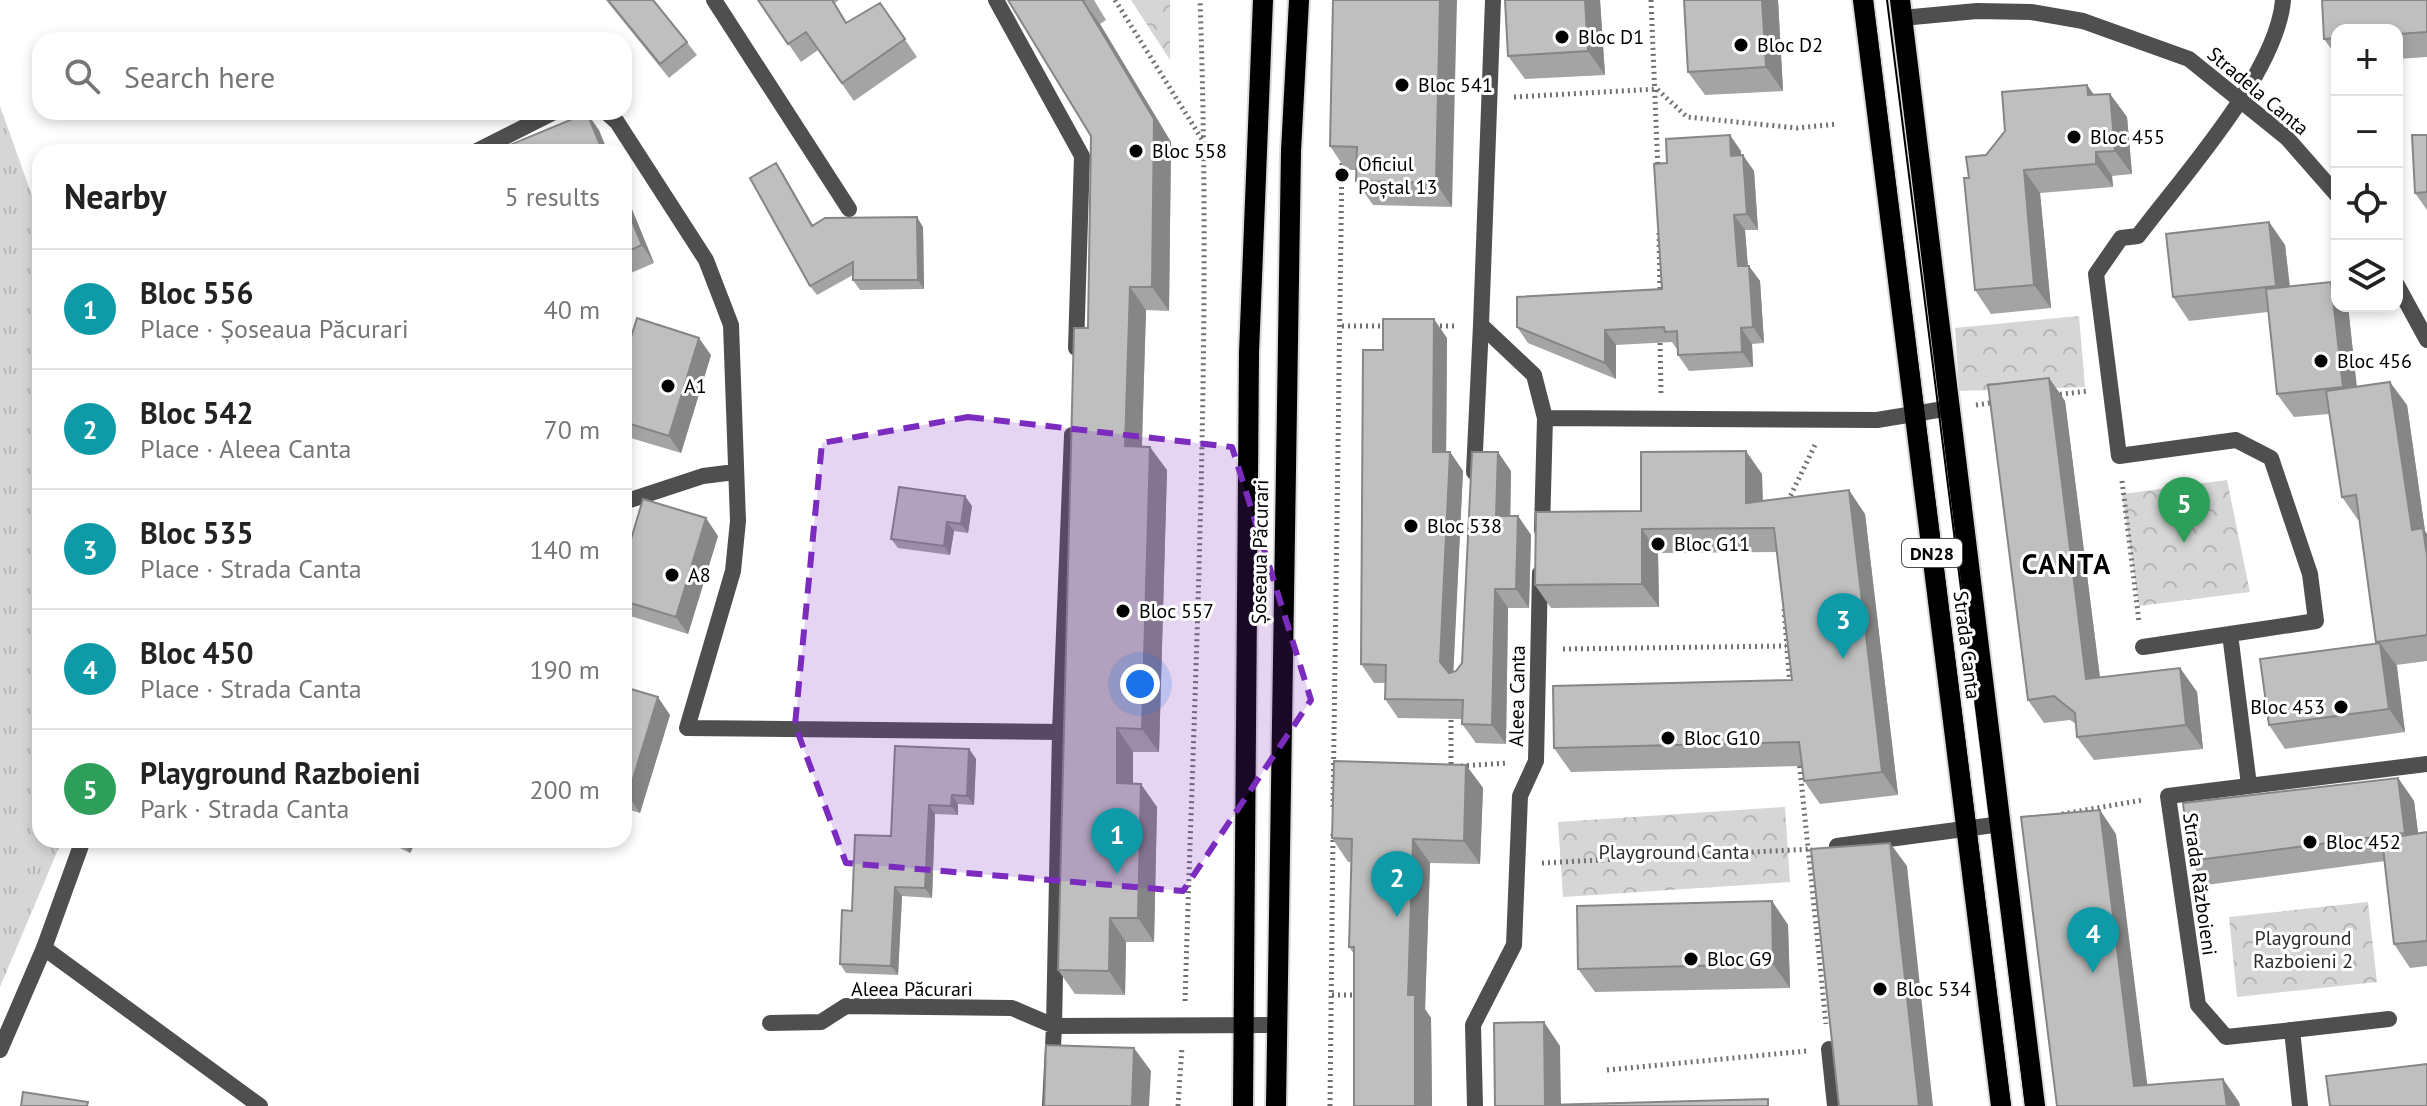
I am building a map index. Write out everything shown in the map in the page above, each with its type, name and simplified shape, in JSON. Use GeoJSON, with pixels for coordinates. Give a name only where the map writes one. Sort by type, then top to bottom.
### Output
{"type":"FeatureCollection","features":[{"type":"Feature","properties":{"kind":"main road","name":"Șoseaua Păcurari"},"geometry":{"type":"LineString","coordinates":[[1243,1106],[1249,353],[1263,0]]}},
{"type":"Feature","properties":{"kind":"main road","name":"Șoseaua Păcurari"},"geometry":{"type":"LineString","coordinates":[[1276,1106],[1291,166],[1299,0]]}},
{"type":"Feature","properties":{"kind":"main road","name":"Strada Canta"},"geometry":{"type":"LineString","coordinates":[[1863,0],[2001,1106]]}},
{"type":"Feature","properties":{"kind":"main road","name":"Strada Canta"},"geometry":{"type":"LineString","coordinates":[[1901,9],[2035,1106]]}},
{"type":"Feature","properties":{"kind":"street"},"geometry":{"type":"LineString","coordinates":[[714,0],[849,209]]}},
{"type":"Feature","properties":{"kind":"street"},"geometry":{"type":"LineString","coordinates":[[996,0],[1082,156],[1075,366]]}},
{"type":"Feature","properties":{"kind":"street"},"geometry":{"type":"LineString","coordinates":[[1473,496],[1493,0]]}},
{"type":"Feature","properties":{"kind":"street"},"geometry":{"type":"LineString","coordinates":[[2143,647],[2316,621],[2310,574],[2271,458],[2236,440],[2119,456],[2096,274],[2121,238],[2138,236],[2241,99],[2282,16],[2283,0]]}},
{"type":"Feature","properties":{"kind":"street","name":"Stradela Canta"},"geometry":{"type":"LineString","coordinates":[[1901,9],[2031,12],[2083,21],[2189,59],[2287,138],[2331,188]]}},
{"type":"Feature","properties":{"kind":"street"},"geometry":{"type":"LineString","coordinates":[[491,144],[538,120]]}},
{"type":"Feature","properties":{"kind":"street"},"geometry":{"type":"LineString","coordinates":[[615,120],[631,144]]}},
{"type":"Feature","properties":{"kind":"street"},"geometry":{"type":"LineString","coordinates":[[632,145],[706,260],[731,325],[738,521],[733,571],[687,728],[1060,732]]}},
{"type":"Feature","properties":{"kind":"street"},"geometry":{"type":"LineString","coordinates":[[2403,296],[2427,340]]}},
{"type":"Feature","properties":{"kind":"street","name":"Aleea Canta"},"geometry":{"type":"LineString","coordinates":[[1475,1106],[1473,1025],[1514,945],[1520,796],[1536,761],[1545,418],[1534,375],[1481,325]]}},
{"type":"Feature","properties":{"kind":"street"},"geometry":{"type":"LineString","coordinates":[[1545,418],[1877,420],[1950,408]]}},
{"type":"Feature","properties":{"kind":"street"},"geometry":{"type":"LineString","coordinates":[[1050,1106],[1060,732],[1073,414]]}},
{"type":"Feature","properties":{"kind":"street"},"geometry":{"type":"LineString","coordinates":[[632,499],[703,476],[735,472]]}},
{"type":"Feature","properties":{"kind":"street"},"geometry":{"type":"LineString","coordinates":[[2230,634],[2249,785]]}},
{"type":"Feature","properties":{"kind":"street","name":"Strada Războieni"},"geometry":{"type":"LineString","coordinates":[[2292,1030],[2226,1037],[2198,1005],[2168,796],[2427,764]]}},
{"type":"Feature","properties":{"kind":"street"},"geometry":{"type":"LineString","coordinates":[[1837,846],[2001,824]]}},
{"type":"Feature","properties":{"kind":"street"},"geometry":{"type":"LineString","coordinates":[[0,1050],[44,948],[80,848]]}},
{"type":"Feature","properties":{"kind":"street"},"geometry":{"type":"LineString","coordinates":[[44,948],[260,1106]]}},
{"type":"Feature","properties":{"kind":"street","name":"Aleea Păcurari"},"geometry":{"type":"LineString","coordinates":[[770,1023],[821,1022],[846,1006],[1012,1008],[1054,1026],[1277,1025]]}},
{"type":"Feature","properties":{"kind":"street"},"geometry":{"type":"LineString","coordinates":[[2300,1106],[2292,1030],[2389,1019]]}},
{"type":"Feature","properties":{"kind":"street"},"geometry":{"type":"LineString","coordinates":[[1829,1049],[1835,1106]]}},
{"type":"Feature","properties":{"kind":"path"},"geometry":{"type":"LineString","coordinates":[[1115,0],[1205,144]]}},
{"type":"Feature","properties":{"kind":"path"},"geometry":{"type":"LineString","coordinates":[[1178,1106],[1184,1027],[1204,393],[1205,144],[1200,0]]}},
{"type":"Feature","properties":{"kind":"path"},"geometry":{"type":"LineString","coordinates":[[1651,0],[1657,89],[1658,184]]}},
{"type":"Feature","properties":{"kind":"path"},"geometry":{"type":"LineString","coordinates":[[1490,98],[1657,89],[1687,117],[1797,128],[1837,124]]}},
{"type":"Feature","properties":{"kind":"path"},"geometry":{"type":"LineString","coordinates":[[1330,1106],[1342,152]]}},
{"type":"Feature","properties":{"kind":"path"},"geometry":{"type":"LineString","coordinates":[[1659,231],[1660,310]]}},
{"type":"Feature","properties":{"kind":"path"},"geometry":{"type":"LineString","coordinates":[[1419,326],[1481,325]]}},
{"type":"Feature","properties":{"kind":"path"},"geometry":{"type":"LineString","coordinates":[[1342,326],[1404,326]]}},
{"type":"Feature","properties":{"kind":"path"},"geometry":{"type":"LineString","coordinates":[[1660,326],[1661,420]]}},
{"type":"Feature","properties":{"kind":"path"},"geometry":{"type":"LineString","coordinates":[[2050,396],[2109,389]]}},
{"type":"Feature","properties":{"kind":"path"},"geometry":{"type":"LineString","coordinates":[[1976,405],[2005,401]]}},
{"type":"Feature","properties":{"kind":"path"},"geometry":{"type":"LineString","coordinates":[[1784,508],[1828,419]]}},
{"type":"Feature","properties":{"kind":"path"},"geometry":{"type":"LineString","coordinates":[[2119,456],[2143,647]]}},
{"type":"Feature","properties":{"kind":"path"},"geometry":{"type":"LineString","coordinates":[[1783,599],[1791,693]]}},
{"type":"Feature","properties":{"kind":"path"},"geometry":{"type":"LineString","coordinates":[[1538,650],[1786,646]]}},
{"type":"Feature","properties":{"kind":"path"},"geometry":{"type":"LineString","coordinates":[[1451,710],[1450,766],[1536,761]]}},
{"type":"Feature","properties":{"kind":"path"},"geometry":{"type":"LineString","coordinates":[[1607,1070],[1829,1049],[1798,756]]}},
{"type":"Feature","properties":{"kind":"path"},"geometry":{"type":"LineString","coordinates":[[2046,816],[2168,796]]}},
{"type":"Feature","properties":{"kind":"path"},"geometry":{"type":"LineString","coordinates":[[1517,864],[1809,850],[1837,846]]}},
{"type":"Feature","properties":{"kind":"path"},"geometry":{"type":"LineString","coordinates":[[1331,995],[1372,994]]}},
{"type":"Feature","properties":{"kind":"highlighted area"},"geometry":{"type":"Polygon","coordinates":[[[968,417],[1232,447],[1311,700],[1183,891],[846,863],[795,725],[822,443],[968,417]]]}},
{"type":"Feature","properties":{"kind":"green space"},"geometry":{"type":"Polygon","coordinates":[[[1131,0],[1170,0],[1170,60],[1131,0]]]}},
{"type":"Feature","properties":{"kind":"green space"},"geometry":{"type":"Polygon","coordinates":[[[0,106],[32,196],[32,848],[59,848],[0,987],[0,106]]]}},
{"type":"Feature","properties":{"kind":"green space"},"geometry":{"type":"Polygon","coordinates":[[[2079,316],[2085,387],[1959,391],[1955,328],[2079,316]]]}},
{"type":"Feature","properties":{"kind":"green space"},"geometry":{"type":"Polygon","coordinates":[[[2227,480],[2250,592],[2139,606],[2122,494],[2227,480]]]}},
{"type":"Feature","properties":{"kind":"green space","name":"Playground Canta"},"geometry":{"type":"Polygon","coordinates":[[[1785,807],[1790,882],[1563,897],[1558,822],[1785,807]]]}},
{"type":"Feature","properties":{"kind":"green space","name":"Playground Razboieni 2"},"geometry":{"type":"Polygon","coordinates":[[[2368,902],[2377,982],[2237,997],[2229,917],[2368,902]]]}},
{"type":"Feature","properties":{"kind":"building"},"geometry":{"type":"Polygon","coordinates":[[[608,0],[653,0],[687,42],[660,64],[608,0]]]}},
{"type":"Feature","properties":{"kind":"building"},"geometry":{"type":"Polygon","coordinates":[[[758,0],[832,0],[846,23],[880,3],[905,39],[842,83],[806,32],[788,44],[758,0]]]}},
{"type":"Feature","properties":{"kind":"building"},"geometry":{"type":"Polygon","coordinates":[[[1008,0],[1084,0],[1154,119],[1152,287],[1130,287],[1125,446],[1150,447],[1142,729],[1117,728],[1117,783],[1141,784],[1138,918],[1110,918],[1109,971],[1058,970],[1074,328],[1088,328],[1091,136],[1008,0]]]}},
{"type":"Feature","properties":{"kind":"building","name":"Bloc 541"},"geometry":{"type":"Polygon","coordinates":[[[1333,0],[1440,0],[1436,183],[1356,181],[1357,147],[1330,146],[1333,0]]]}},
{"type":"Feature","properties":{"kind":"building"},"geometry":{"type":"Polygon","coordinates":[[[1505,0],[1585,0],[1588,51],[1508,56],[1505,0]]]}},
{"type":"Feature","properties":{"kind":"building"},"geometry":{"type":"Polygon","coordinates":[[[1684,0],[1762,0],[1766,67],[1688,72],[1684,0]]]}},
{"type":"Feature","properties":{"kind":"building"},"geometry":{"type":"Polygon","coordinates":[[[2322,0],[2427,0],[2427,32],[2403,34],[2403,24],[2331,24],[2331,38],[2324,39],[2322,0]]]}},
{"type":"Feature","properties":{"kind":"building"},"geometry":{"type":"Polygon","coordinates":[[[2087,85],[2088,95],[2110,94],[2115,151],[2096,152],[2096,164],[2024,170],[2034,285],[1975,290],[1964,178],[1969,178],[1966,157],[1986,155],[2005,131],[2002,92],[2087,85]]]}},
{"type":"Feature","properties":{"kind":"building"},"geometry":{"type":"Polygon","coordinates":[[[570,120],[590,120],[600,144],[512,144],[570,120]]]}},
{"type":"Feature","properties":{"kind":"building"},"geometry":{"type":"Polygon","coordinates":[[[1730,135],[1731,156],[1743,155],[1747,214],[1734,215],[1738,266],[1749,266],[1753,327],[1741,328],[1742,352],[1678,355],[1677,331],[1665,332],[1664,327],[1605,330],[1605,363],[1517,327],[1517,297],[1662,289],[1654,164],[1667,163],[1666,139],[1730,135]]]}},
{"type":"Feature","properties":{"kind":"building"},"geometry":{"type":"Polygon","coordinates":[[[2412,135],[2427,135],[2427,192],[2415,193],[2412,135]]]}},
{"type":"Feature","properties":{"kind":"building"},"geometry":{"type":"Polygon","coordinates":[[[776,163],[812,226],[825,218],[917,217],[918,280],[853,280],[853,262],[810,286],[750,178],[776,163]]]}},
{"type":"Feature","properties":{"kind":"building"},"geometry":{"type":"Polygon","coordinates":[[[632,221],[642,245],[632,249],[632,221]]]}},
{"type":"Feature","properties":{"kind":"building"},"geometry":{"type":"Polygon","coordinates":[[[2269,222],[2276,286],[2173,297],[2166,234],[2269,222]]]}},
{"type":"Feature","properties":{"kind":"building","name":"Bloc 456"},"geometry":{"type":"Polygon","coordinates":[[[2331,282],[2331,312],[2334,312],[2343,387],[2277,394],[2266,289],[2331,282]]]}},
{"type":"Feature","properties":{"kind":"building","name":"A1"},"geometry":{"type":"Polygon","coordinates":[[[637,318],[699,338],[669,436],[632,424],[632,334],[637,318]]]}},
{"type":"Feature","properties":{"kind":"building"},"geometry":{"type":"Polygon","coordinates":[[[1383,319],[1434,319],[1433,452],[1450,452],[1440,662],[1449,673],[1456,671],[1462,663],[1472,452],[1498,452],[1496,516],[1518,516],[1516,589],[1495,589],[1492,725],[1462,724],[1463,700],[1385,699],[1386,665],[1361,664],[1363,350],[1383,350],[1383,319]]]}},
{"type":"Feature","properties":{"kind":"building"},"geometry":{"type":"Polygon","coordinates":[[[2049,378],[2086,679],[2180,668],[2186,725],[2077,737],[2075,713],[2054,696],[2028,700],[1988,385],[2049,378]]]}},
{"type":"Feature","properties":{"kind":"building"},"geometry":{"type":"Polygon","coordinates":[[[2390,382],[2412,530],[2423,528],[2427,556],[2427,635],[2376,642],[2356,495],[2342,497],[2326,391],[2390,382]]]}},
{"type":"Feature","properties":{"kind":"building"},"geometry":{"type":"Polygon","coordinates":[[[1746,451],[1746,503],[1849,490],[1882,772],[1804,781],[1799,742],[1554,748],[1553,686],[1792,680],[1774,528],[1642,529],[1642,584],[1535,585],[1536,512],[1641,511],[1641,452],[1746,451]]]}},
{"type":"Feature","properties":{"kind":"building"},"geometry":{"type":"Polygon","coordinates":[[[899,487],[965,496],[961,524],[947,522],[944,546],[891,539],[899,487]]]}},
{"type":"Feature","properties":{"kind":"building","name":"A8"},"geometry":{"type":"Polygon","coordinates":[[[643,499],[706,518],[676,617],[632,603],[632,536],[643,499]]]}},
{"type":"Feature","properties":{"kind":"building"},"geometry":{"type":"Polygon","coordinates":[[[2380,643],[2389,709],[2269,725],[2260,659],[2380,643]]]}},
{"type":"Feature","properties":{"kind":"building"},"geometry":{"type":"Polygon","coordinates":[[[632,689],[658,697],[632,782],[632,689]]]}},
{"type":"Feature","properties":{"kind":"building"},"geometry":{"type":"Polygon","coordinates":[[[895,746],[969,749],[967,796],[952,795],[951,806],[929,805],[925,888],[895,887],[891,966],[840,964],[842,910],[852,911],[855,835],[891,836],[895,746]]]}},
{"type":"Feature","properties":{"kind":"building"},"geometry":{"type":"Polygon","coordinates":[[[1334,761],[1466,765],[1464,841],[1413,839],[1408,995],[1415,995],[1415,1106],[1354,1106],[1354,947],[1349,947],[1352,839],[1332,838],[1334,761]]]}},
{"type":"Feature","properties":{"kind":"building"},"geometry":{"type":"Polygon","coordinates":[[[2398,778],[2405,833],[2190,861],[2183,803],[2398,778]]]}},
{"type":"Feature","properties":{"kind":"building"},"geometry":{"type":"Polygon","coordinates":[[[2100,810],[2134,1086],[2223,1079],[2227,1106],[2057,1106],[2021,817],[2100,810]]]}},
{"type":"Feature","properties":{"kind":"building"},"geometry":{"type":"Polygon","coordinates":[[[2427,832],[2427,941],[2394,944],[2382,839],[2427,832]]]}},
{"type":"Feature","properties":{"kind":"building","name":"Bloc 534"},"geometry":{"type":"Polygon","coordinates":[[[1890,843],[1919,1106],[1839,1106],[1811,849],[1890,843]]]}},
{"type":"Feature","properties":{"kind":"building"},"geometry":{"type":"Polygon","coordinates":[[[1772,901],[1773,964],[1578,969],[1577,906],[1772,901]]]}},
{"type":"Feature","properties":{"kind":"building"},"geometry":{"type":"Polygon","coordinates":[[[1544,1022],[1545,1105],[1768,1099],[1768,1106],[1495,1106],[1494,1023],[1544,1022]]]}},
{"type":"Feature","properties":{"kind":"building"},"geometry":{"type":"Polygon","coordinates":[[[1046,1045],[1134,1048],[1132,1106],[1044,1106],[1046,1045]]]}},
{"type":"Feature","properties":{"kind":"building"},"geometry":{"type":"Polygon","coordinates":[[[2427,1064],[2427,1106],[2330,1106],[2326,1076],[2427,1064]]]}},
{"type":"Feature","properties":{"kind":"building"},"geometry":{"type":"Polygon","coordinates":[[[23,1092],[88,1102],[87,1106],[21,1106],[23,1092]]]}},
{"type":"Feature","properties":{"kind":"tram line"},"geometry":{"type":"LineString","coordinates":[[1872,0],[2010,1106]]}},
{"type":"Feature","properties":{"kind":"tram line"},"geometry":{"type":"LineString","coordinates":[[1887,0],[2026,1106]]}},
{"type":"Feature","properties":{"kind":"place","name":"Bloc D1"},"geometry":{"type":"Point","coordinates":[1562,37]}},
{"type":"Feature","properties":{"kind":"place","name":"Bloc D2"},"geometry":{"type":"Point","coordinates":[1741,45]}},
{"type":"Feature","properties":{"kind":"place","name":"Bloc 541"},"geometry":{"type":"Point","coordinates":[1402,85]}},
{"type":"Feature","properties":{"kind":"place","name":"Bloc 455"},"geometry":{"type":"Point","coordinates":[2074,137]}},
{"type":"Feature","properties":{"kind":"place","name":"Bloc 558"},"geometry":{"type":"Point","coordinates":[1136,151]}},
{"type":"Feature","properties":{"kind":"place","name":"Oficiul Poștal 13"},"geometry":{"type":"Point","coordinates":[1342,175]}},
{"type":"Feature","properties":{"kind":"place","name":"Bloc 456"},"geometry":{"type":"Point","coordinates":[2321,361]}},
{"type":"Feature","properties":{"kind":"place","name":"A1"},"geometry":{"type":"Point","coordinates":[668,386]}},
{"type":"Feature","properties":{"kind":"place","name":"Bloc 538"},"geometry":{"type":"Point","coordinates":[1411,526]}},
{"type":"Feature","properties":{"kind":"place","name":"Playground Razboieni"},"geometry":{"type":"Point","coordinates":[2184,543]}},
{"type":"Feature","properties":{"kind":"place","name":"Bloc G11"},"geometry":{"type":"Point","coordinates":[1658,544]}},
{"type":"Feature","properties":{"kind":"place","name":"A8"},"geometry":{"type":"Point","coordinates":[672,575]}},
{"type":"Feature","properties":{"kind":"place","name":"Bloc 557"},"geometry":{"type":"Point","coordinates":[1123,611]}},
{"type":"Feature","properties":{"kind":"place","name":"Bloc 535"},"geometry":{"type":"Point","coordinates":[1843,659]}},
{"type":"Feature","properties":{"kind":"place","name":"Bloc 453"},"geometry":{"type":"Point","coordinates":[2341,707]}},
{"type":"Feature","properties":{"kind":"place","name":"Bloc G10"},"geometry":{"type":"Point","coordinates":[1668,738]}},
{"type":"Feature","properties":{"kind":"place","name":"Bloc 452"},"geometry":{"type":"Point","coordinates":[2310,842]}},
{"type":"Feature","properties":{"kind":"place","name":"Bloc 556"},"geometry":{"type":"Point","coordinates":[1117,874]}},
{"type":"Feature","properties":{"kind":"place","name":"Bloc 542"},"geometry":{"type":"Point","coordinates":[1397,917]}},
{"type":"Feature","properties":{"kind":"place","name":"Bloc G9"},"geometry":{"type":"Point","coordinates":[1691,959]}},
{"type":"Feature","properties":{"kind":"place","name":"Bloc 450"},"geometry":{"type":"Point","coordinates":[2093,973]}},
{"type":"Feature","properties":{"kind":"place","name":"Bloc 534"},"geometry":{"type":"Point","coordinates":[1880,989]}},
{"type":"Feature","properties":{"kind":"district","name":"CANTA"},"geometry":{"type":"Point","coordinates":[2067,563]}}]}
